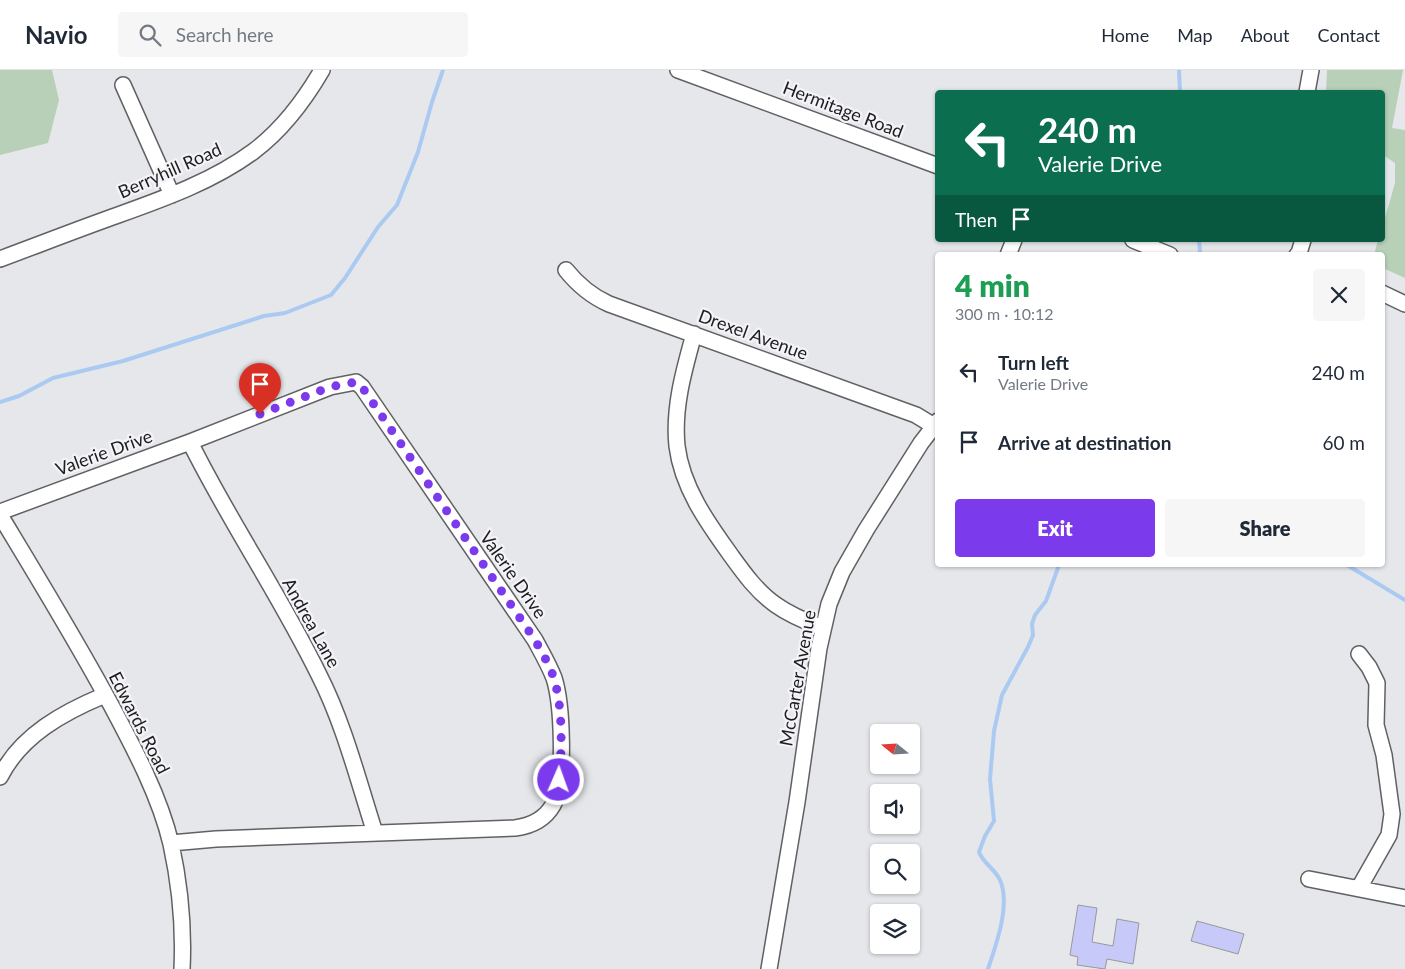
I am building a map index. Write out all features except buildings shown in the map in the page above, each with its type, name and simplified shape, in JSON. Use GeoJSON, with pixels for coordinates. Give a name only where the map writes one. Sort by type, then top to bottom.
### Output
{"type":"FeatureCollection","features":[{"type":"Feature","properties":{"kind":"street","name":"Berryhill Road"},"geometry":{"type":"LineString","coordinates":[[0,259],[172,195],[228,168],[255,150],[276,131],[297,109],[322,70]]}},
{"type":"Feature","properties":{"kind":"street","name":"Hermitage Road"},"geometry":{"type":"LineString","coordinates":[[678,70],[935,165]]}},
{"type":"Feature","properties":{"kind":"street"},"geometry":{"type":"LineString","coordinates":[[1307,90],[1311,70]]}},
{"type":"Feature","properties":{"kind":"street"},"geometry":{"type":"LineString","coordinates":[[123,85],[172,195]]}},
{"type":"Feature","properties":{"kind":"street"},"geometry":{"type":"LineString","coordinates":[[1138,242],[1163,252]]}},
{"type":"Feature","properties":{"kind":"street","name":"Drexel Avenue"},"geometry":{"type":"LineString","coordinates":[[566,270],[577,284],[598,299],[935,424]]}},
{"type":"Feature","properties":{"kind":"street"},"geometry":{"type":"LineString","coordinates":[[1385,294],[1405,304]]}},
{"type":"Feature","properties":{"kind":"street"},"geometry":{"type":"LineString","coordinates":[[694,334],[681,385],[676,431],[681,466],[690,488],[712,529],[756,587],[775,605],[788,613],[823,628]]}},
{"type":"Feature","properties":{"kind":"street","name":"Valerie Drive"},"geometry":{"type":"LineString","coordinates":[[0,513],[330,387],[356,382],[362,387],[535,640],[547,662],[554,679],[559,700],[560,770],[558,791],[555,800],[544,816],[531,824],[515,828],[216,839],[171,843]]}},
{"type":"Feature","properties":{"kind":"street","name":"McCarter Avenue"},"geometry":{"type":"LineString","coordinates":[[769,969],[796,810],[823,628],[829,604],[842,572],[866,530],[921,442],[935,425]]}},
{"type":"Feature","properties":{"kind":"street","name":"Andrea Lane"},"geometry":{"type":"LineString","coordinates":[[190,442],[209,480],[296,630],[320,676],[335,712],[375,833]]}},
{"type":"Feature","properties":{"kind":"street","name":"Edwards Road"},"geometry":{"type":"LineString","coordinates":[[0,513],[105,695],[146,774],[171,843],[182,927],[182,969]]}},
{"type":"Feature","properties":{"kind":"street"},"geometry":{"type":"LineString","coordinates":[[1359,654],[1369,667],[1377,683],[1376,725],[1384,755],[1392,814],[1389,835],[1359,888]]}},
{"type":"Feature","properties":{"kind":"street"},"geometry":{"type":"LineString","coordinates":[[0,777],[12,757],[38,731],[74,709],[105,695]]}},
{"type":"Feature","properties":{"kind":"street"},"geometry":{"type":"LineString","coordinates":[[1309,879],[1405,898]]}},
{"type":"Feature","properties":{"kind":"green space"},"geometry":{"type":"Polygon","coordinates":[[[0,70],[52,70],[59,100],[48,143],[0,155],[0,70]]]}},
{"type":"Feature","properties":{"kind":"green space"},"geometry":{"type":"Polygon","coordinates":[[[1327,70],[1403,70],[1392,128],[1405,130],[1405,278],[1385,269],[1385,252],[1375,252],[1377,242],[1385,242],[1385,218],[1395,183],[1395,163],[1385,156],[1385,90],[1326,90],[1327,70]]]}},
{"type":"Feature","properties":{"kind":"waterway"},"geometry":{"type":"LineString","coordinates":[[0,402],[19,396],[53,378],[123,361],[264,316],[285,313],[331,295],[345,278],[378,227],[397,205],[418,152],[443,70]]}},
{"type":"Feature","properties":{"kind":"waterway"},"geometry":{"type":"LineString","coordinates":[[1179,70],[1180,90]]}},
{"type":"Feature","properties":{"kind":"waterway"},"geometry":{"type":"LineString","coordinates":[[1199,242],[1200,252]]}},
{"type":"Feature","properties":{"kind":"waterway"},"geometry":{"type":"LineString","coordinates":[[988,969],[1001,925],[1004,901],[1000,880],[979,852],[985,836],[994,821],[990,779],[994,731],[1002,695],[1028,647],[1033,635],[1032,624],[1035,615],[1046,601],[1058,567]]}},
{"type":"Feature","properties":{"kind":"waterway"},"geometry":{"type":"LineString","coordinates":[[1350,567],[1405,600]]}},
{"type":"Feature","properties":{"kind":"route"},"geometry":{"type":"LineString","coordinates":[[260,414],[337,385],[356,382],[362,387],[535,640],[547,662],[554,679],[560,708],[559,780]]}}]}
